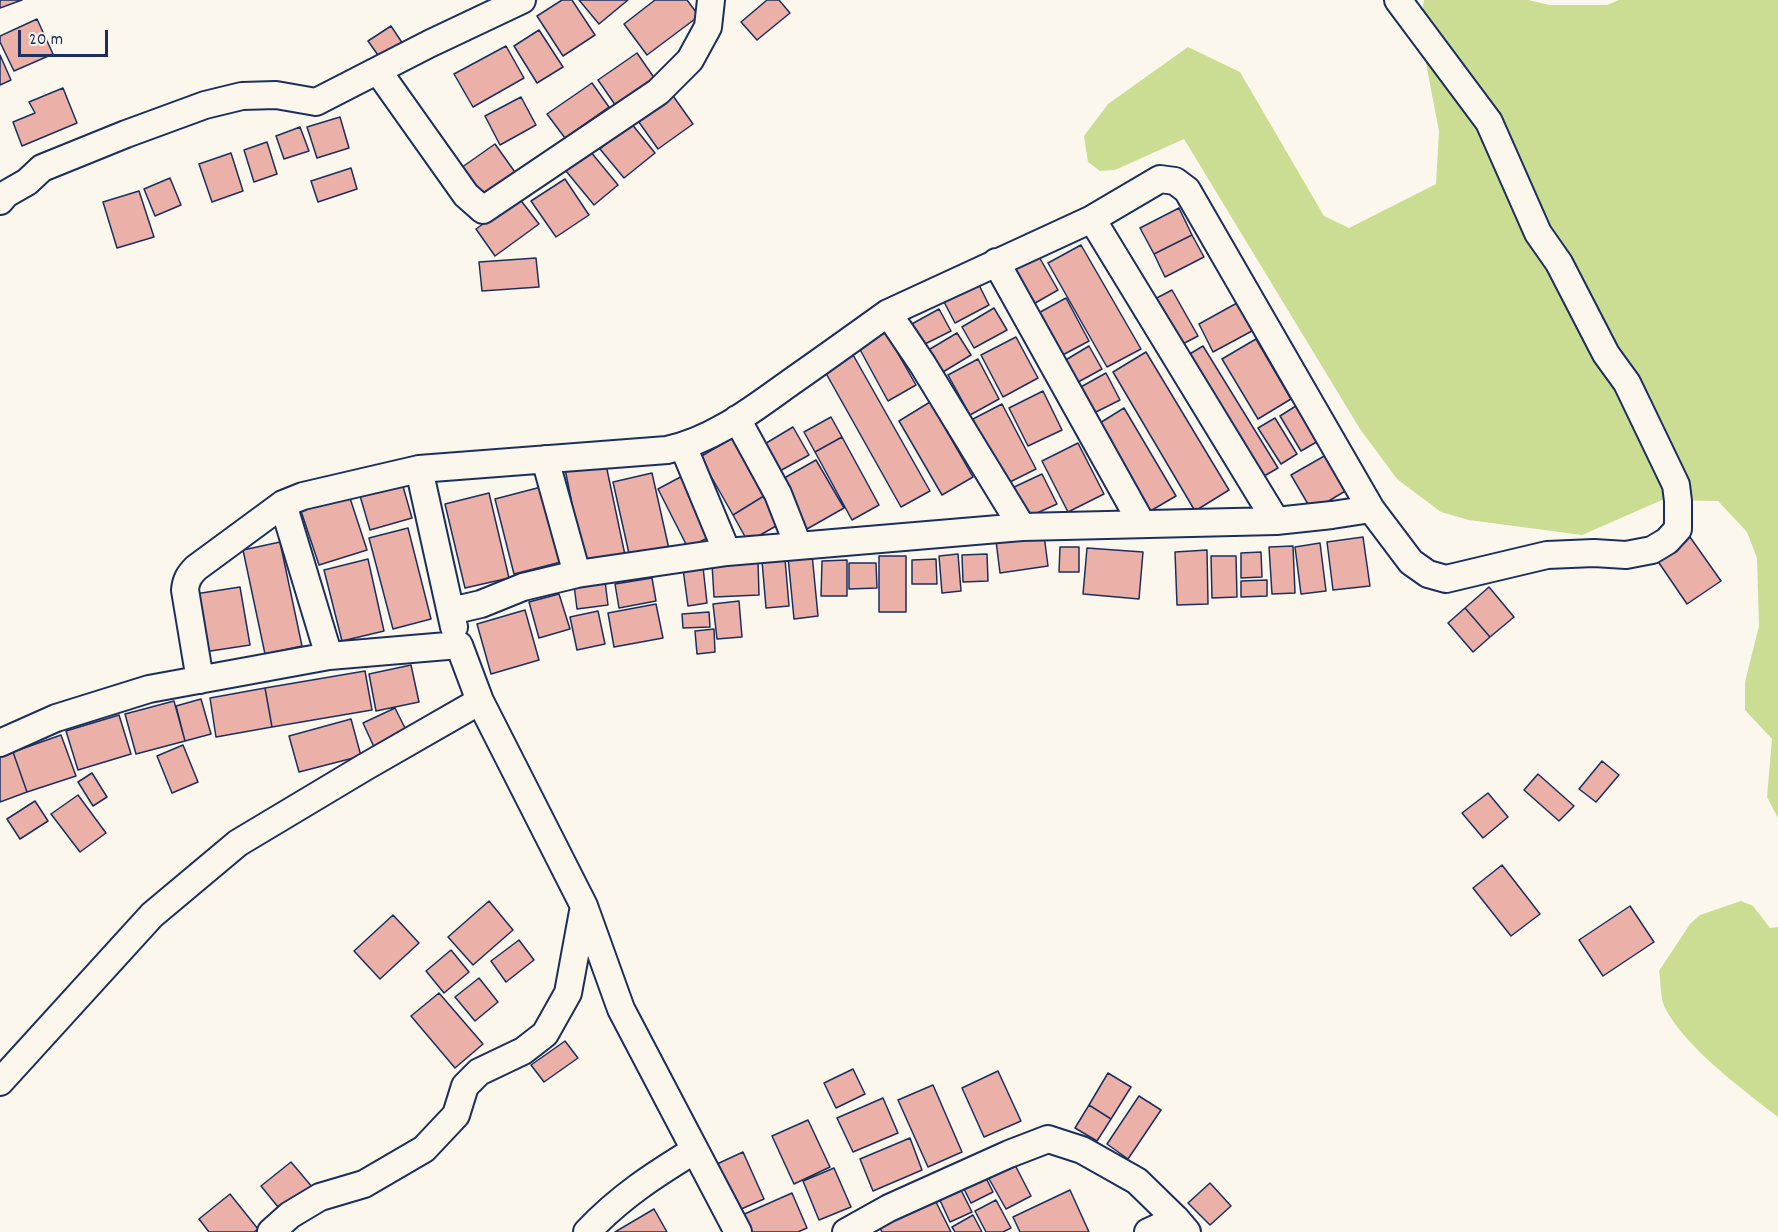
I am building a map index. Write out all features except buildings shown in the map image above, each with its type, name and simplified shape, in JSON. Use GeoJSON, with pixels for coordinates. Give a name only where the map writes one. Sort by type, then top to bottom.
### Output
{"type":"FeatureCollection","features":[{"type":"Feature","properties":{"kind":"street"},"geometry":{"type":"LineString","coordinates":[[0,201],[42,168],[205,105],[242,96],[276,95],[316,102],[429,44],[522,0]]}},
{"type":"Feature","properties":{"kind":"street"},"geometry":{"type":"LineString","coordinates":[[378,71],[466,195],[483,210],[658,92],[690,60],[708,27],[711,0]]}},
{"type":"Feature","properties":{"kind":"street"},"geometry":{"type":"LineString","coordinates":[[200,680],[185,590],[186,582],[196,568],[283,504],[303,496],[419,469],[667,450],[683,446],[737,419],[888,313],[1092,219],[1160,179],[1175,181],[1187,190],[1371,509],[1411,562],[1428,574],[1446,579],[1547,555],[1594,553],[1626,555],[1652,550],[1667,541],[1678,528],[1676,485],[1627,383],[1606,354],[1559,263],[1538,233],[1489,122],[1398,0]]}},
{"type":"Feature","properties":{"kind":"street"},"geometry":{"type":"LineString","coordinates":[[1092,219],[1276,521]]}},
{"type":"Feature","properties":{"kind":"street"},"geometry":{"type":"LineString","coordinates":[[996,262],[1142,524]]}},
{"type":"Feature","properties":{"kind":"street"},"geometry":{"type":"LineString","coordinates":[[888,313],[923,365],[1022,527]]}},
{"type":"Feature","properties":{"kind":"street"},"geometry":{"type":"LineString","coordinates":[[737,419],[778,494],[798,545]]}},
{"type":"Feature","properties":{"kind":"street"},"geometry":{"type":"LineString","coordinates":[[683,446],[727,552]]}},
{"type":"Feature","properties":{"kind":"street"},"geometry":{"type":"LineString","coordinates":[[545,459],[577,574]]}},
{"type":"Feature","properties":{"kind":"street"},"geometry":{"type":"LineString","coordinates":[[419,469],[459,645],[480,701],[584,906],[621,1009],[738,1232]]}},
{"type":"Feature","properties":{"kind":"street"},"geometry":{"type":"LineString","coordinates":[[283,504],[329,656]]}},
{"type":"Feature","properties":{"kind":"street"},"geometry":{"type":"LineString","coordinates":[[451,611],[481,604],[523,587],[577,574],[727,552],[1022,527],[1276,521],[1371,509]]}},
{"type":"Feature","properties":{"kind":"street"},"geometry":{"type":"LineString","coordinates":[[0,743],[56,718],[149,689],[329,656],[459,645]]}},
{"type":"Feature","properties":{"kind":"street"},"geometry":{"type":"LineString","coordinates":[[0,1082],[152,915],[238,843],[480,701]]}},
{"type":"Feature","properties":{"kind":"street"},"geometry":{"type":"LineString","coordinates":[[271,1232],[290,1215],[320,1197],[364,1184],[424,1149],[456,1115],[465,1086],[479,1072],[523,1051],[545,1034],[568,993],[584,906]]}},
{"type":"Feature","properties":{"kind":"street"},"geometry":{"type":"LineString","coordinates":[[846,1232],[889,1208],[1048,1139],[1082,1150],[1137,1182],[1181,1225]]}},
{"type":"Feature","properties":{"kind":"street"},"geometry":{"type":"LineString","coordinates":[[587,1232],[605,1212],[647,1179],[695,1150]]}},
{"type":"Feature","properties":{"kind":"street"},"geometry":{"type":"LineString","coordinates":[[1148,1232],[1181,1225]]}},
{"type":"Feature","properties":{"kind":"green space"},"geometry":{"type":"Polygon","coordinates":[[[1424,0],[1528,0],[1550,5],[1607,5],[1619,0],[1778,0],[1778,818],[1767,797],[1772,739],[1745,710],[1745,682],[1759,626],[1757,558],[1747,532],[1718,501],[1662,500],[1582,535],[1469,520],[1441,512],[1397,479],[1360,429],[1184,139],[1115,170],[1100,171],[1088,162],[1084,136],[1108,104],[1188,47],[1240,72],[1324,216],[1349,228],[1436,184],[1439,131],[1419,27],[1424,0]]]}},
{"type":"Feature","properties":{"kind":"green space"},"geometry":{"type":"Polygon","coordinates":[[[1741,901],[1753,906],[1770,928],[1778,927],[1778,1117],[1700,1053],[1674,1023],[1662,1000],[1659,971],[1690,924],[1700,915],[1741,901]]]}}]}
